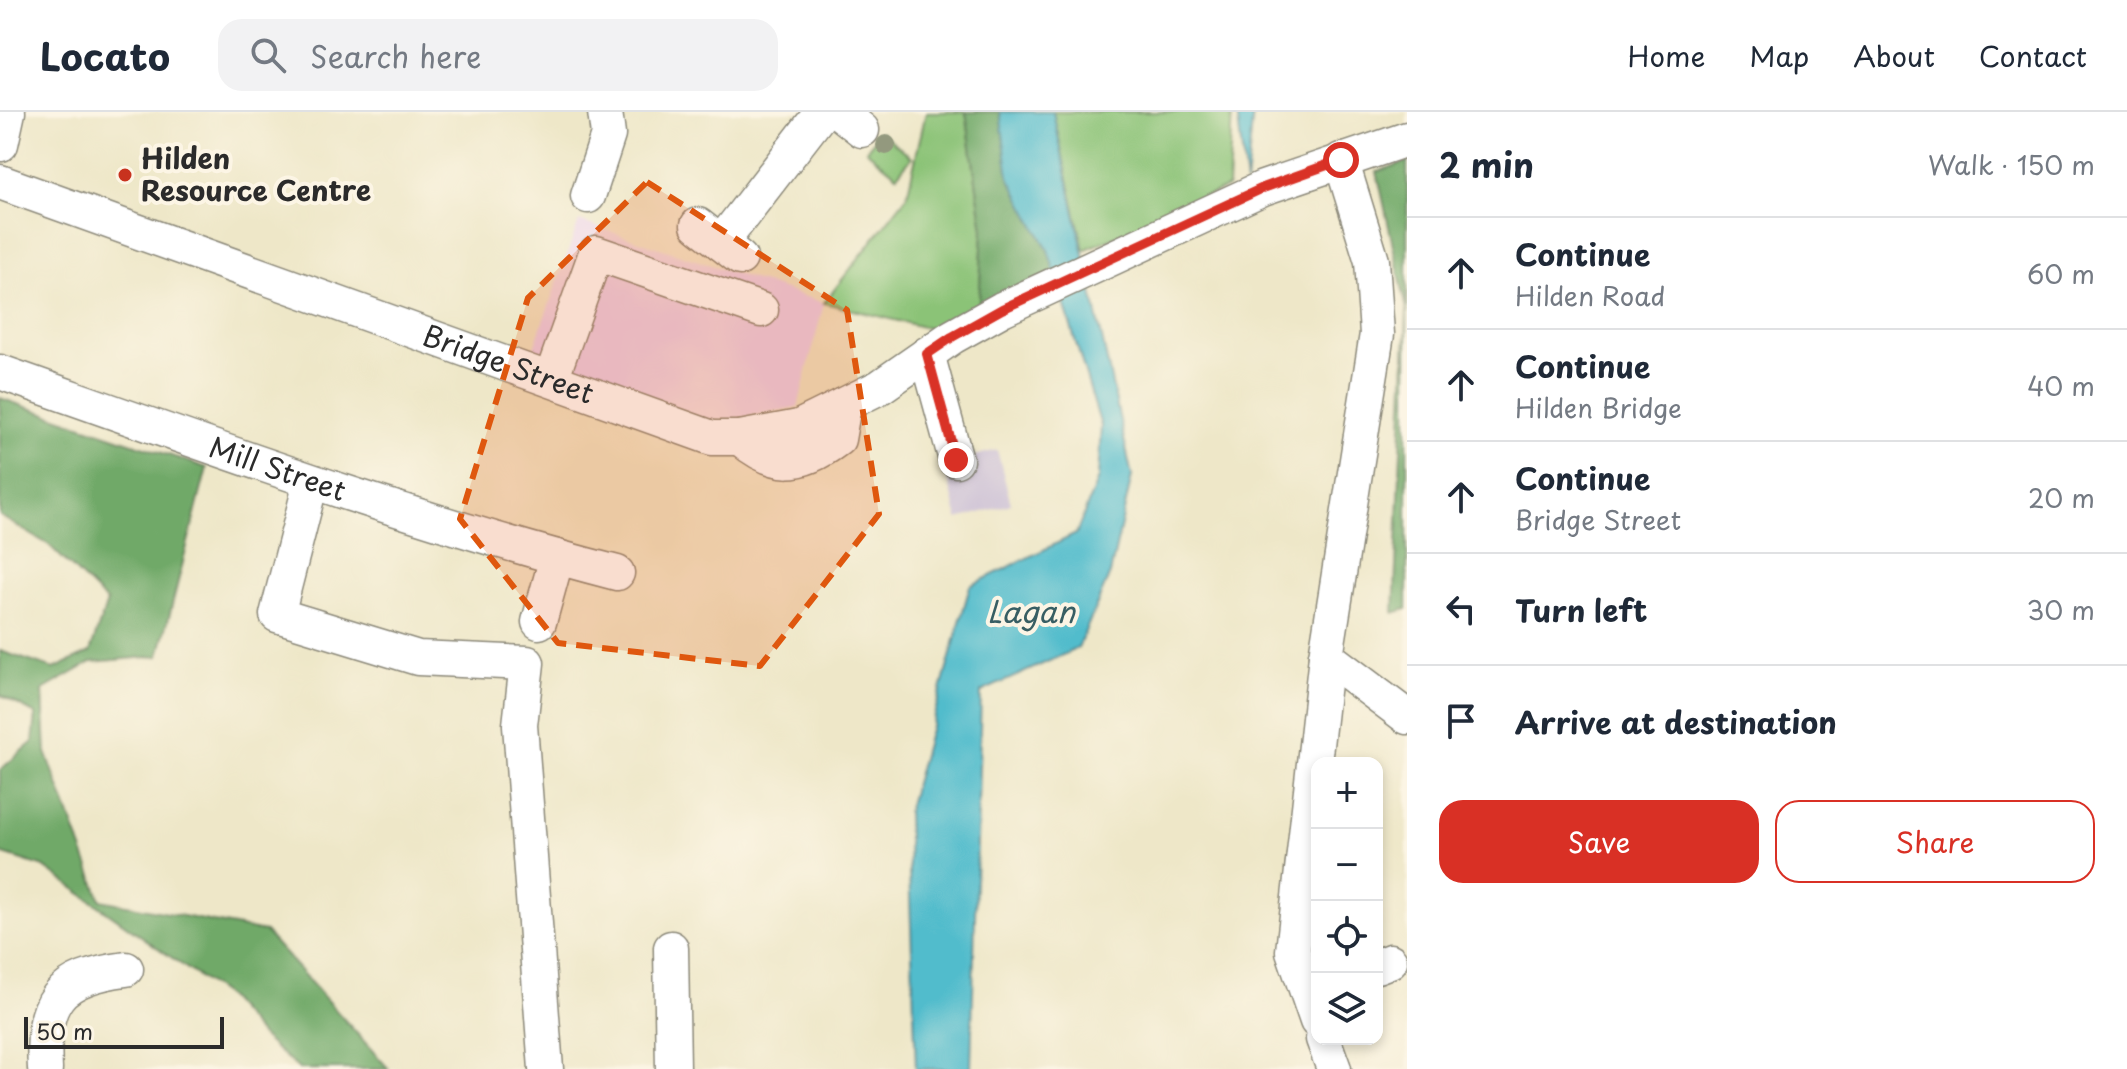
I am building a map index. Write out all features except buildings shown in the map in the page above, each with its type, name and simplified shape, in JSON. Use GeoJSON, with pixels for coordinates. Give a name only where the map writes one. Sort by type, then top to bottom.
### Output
{"type":"FeatureCollection","features":[{"type":"Feature","properties":{"kind":"street"},"geometry":{"type":"LineString","coordinates":[[1,144],[8,112]]}},
{"type":"Feature","properties":{"kind":"street"},"geometry":{"type":"LineString","coordinates":[[588,196],[608,135],[605,112]]}},
{"type":"Feature","properties":{"kind":"street"},"geometry":{"type":"LineString","coordinates":[[720,242],[822,112]]}},
{"type":"Feature","properties":{"kind":"street","name":"Bridge Street"},"geometry":{"type":"LineString","coordinates":[[0,182],[712,438],[740,438],[799,427],[880,387],[952,337],[1002,309],[1207,213],[1263,188],[1407,139]]}},
{"type":"Feature","properties":{"kind":"street"},"geometry":{"type":"LineString","coordinates":[[1311,995],[1293,951],[1326,656],[1377,334],[1372,261],[1341,160]]}},
{"type":"Feature","properties":{"kind":"street"},"geometry":{"type":"LineString","coordinates":[[551,379],[596,253],[761,310]]}},
{"type":"Feature","properties":{"kind":"street"},"geometry":{"type":"LineString","coordinates":[[927,354],[956,460]]}},
{"type":"Feature","properties":{"kind":"street","name":"Mill Street"},"geometry":{"type":"LineString","coordinates":[[0,372],[311,482],[617,573]]}},
{"type":"Feature","properties":{"kind":"street"},"geometry":{"type":"LineString","coordinates":[[311,482],[277,615],[418,658],[527,663],[520,725],[546,1069]]}},
{"type":"Feature","properties":{"kind":"street"},"geometry":{"type":"LineString","coordinates":[[539,622],[557,557]]}},
{"type":"Feature","properties":{"kind":"street"},"geometry":{"type":"LineString","coordinates":[[1326,656],[1406,719]]}},
{"type":"Feature","properties":{"kind":"street"},"geometry":{"type":"LineString","coordinates":[[671,948],[673,1069]]}},
{"type":"Feature","properties":{"kind":"street"},"geometry":{"type":"LineString","coordinates":[[45,1069],[43,1035],[56,999],[74,983],[94,973],[126,969]]}},
{"type":"Feature","properties":{"kind":"street"},"geometry":{"type":"LineString","coordinates":[[1325,1045],[1334,1069]]}},
{"type":"Feature","properties":{"kind":"highlighted area"},"geometry":{"type":"Polygon","coordinates":[[[647,182],[847,310],[879,514],[760,666],[558,643],[460,519],[528,298],[647,182]]]}},
{"type":"Feature","properties":{"kind":"shaded area"},"geometry":{"type":"Polygon","coordinates":[[[579,221],[824,303],[798,407],[731,420],[705,421],[530,358],[579,221]]]}},
{"type":"Feature","properties":{"kind":"shaded area"},"geometry":{"type":"Polygon","coordinates":[[[997,450],[1011,504],[958,519],[944,464],[997,450]]]}},
{"type":"Feature","properties":{"kind":"green space"},"geometry":{"type":"Polygon","coordinates":[[[926,112],[966,112],[983,229],[979,304],[935,330],[824,303],[907,196],[926,112]]]}},
{"type":"Feature","properties":{"kind":"green space"},"geometry":{"type":"Polygon","coordinates":[[[966,112],[1000,112],[1009,177],[1048,250],[1055,272],[979,304],[983,229],[966,112]]]}},
{"type":"Feature","properties":{"kind":"green space"},"geometry":{"type":"Polygon","coordinates":[[[1053,112],[1232,112],[1228,187],[1084,250],[1053,112]]]}},
{"type":"Feature","properties":{"kind":"green space"},"geometry":{"type":"Polygon","coordinates":[[[881,132],[912,157],[897,175],[866,150],[881,132]]]}},
{"type":"Feature","properties":{"kind":"green space"},"geometry":{"type":"Polygon","coordinates":[[[1407,161],[1407,310],[1377,172],[1407,161]]]}},
{"type":"Feature","properties":{"kind":"green space"},"geometry":{"type":"Polygon","coordinates":[[[1407,310],[1407,609],[1394,613],[1407,310]]]}},
{"type":"Feature","properties":{"kind":"green space"},"geometry":{"type":"Polygon","coordinates":[[[0,398],[207,468],[159,656],[92,662],[43,690],[46,752],[101,900],[265,932],[389,1069],[299,1069],[262,1037],[227,997],[44,867],[0,853],[0,770],[33,742],[36,714],[0,695],[0,651],[54,669],[90,652],[107,602],[49,545],[0,516],[0,398]]]}},
{"type":"Feature","properties":{"kind":"water","name":"Lagan"},"geometry":{"type":"Polygon","coordinates":[[[1000,112],[1053,112],[1132,476],[1110,574],[1078,648],[981,692],[971,1069],[916,1069],[907,812],[970,586],[1076,534],[1098,478],[1101,426],[1048,250],[1009,177],[1000,112]]]}},
{"type":"Feature","properties":{"kind":"water"},"geometry":{"type":"Polygon","coordinates":[[[1237,112],[1253,112],[1246,184],[1237,112]]]}},
{"type":"Feature","properties":{"kind":"place","name":"Hilden Resource Centre"},"geometry":{"type":"Point","coordinates":[125,175]}},
{"type":"Feature","properties":{"kind":"route"},"geometry":{"type":"LineString","coordinates":[[956,460],[927,354],[1002,309],[1263,188],[1341,160]]}}]}
